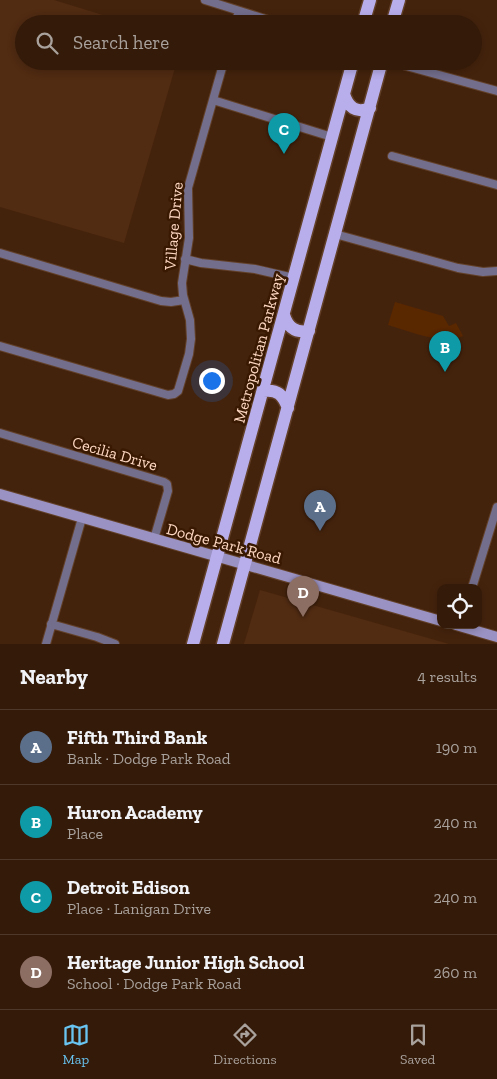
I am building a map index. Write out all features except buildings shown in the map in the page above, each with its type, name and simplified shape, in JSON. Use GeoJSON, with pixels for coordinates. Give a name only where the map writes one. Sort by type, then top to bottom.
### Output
{"type":"FeatureCollection","features":[{"type":"Feature","properties":{"kind":"main road"},"geometry":{"type":"LineString","coordinates":[[366,15],[370,0]]}},
{"type":"Feature","properties":{"kind":"main road"},"geometry":{"type":"LineString","coordinates":[[395,15],[399,0]]}},
{"type":"Feature","properties":{"kind":"main road","name":"Metropolitan Parkway"},"geometry":{"type":"LineString","coordinates":[[194,644],[351,70]]}},
{"type":"Feature","properties":{"kind":"main road"},"geometry":{"type":"LineString","coordinates":[[223,644],[380,70]]}},
{"type":"Feature","properties":{"kind":"main road"},"geometry":{"type":"LineString","coordinates":[[344,94],[348,104],[354,109],[360,111],[370,108]]}},
{"type":"Feature","properties":{"kind":"main road"},"geometry":{"type":"LineString","coordinates":[[284,315],[286,322],[293,329],[300,331],[309,330]]}},
{"type":"Feature","properties":{"kind":"main road"},"geometry":{"type":"LineString","coordinates":[[263,391],[272,390],[278,392],[284,398],[288,408]]}},
{"type":"Feature","properties":{"kind":"street"},"geometry":{"type":"LineString","coordinates":[[205,0],[254,15]]}},
{"type":"Feature","properties":{"kind":"street"},"geometry":{"type":"LineString","coordinates":[[238,15],[239,10]]}},
{"type":"Feature","properties":{"kind":"street","name":"Village Drive"},"geometry":{"type":"LineString","coordinates":[[0,346],[168,395],[174,394],[178,390],[191,345],[190,320],[184,300],[182,283],[188,238],[188,188],[221,70]]}},
{"type":"Feature","properties":{"kind":"street"},"geometry":{"type":"LineString","coordinates":[[421,70],[497,91]]}},
{"type":"Feature","properties":{"kind":"street"},"geometry":{"type":"LineString","coordinates":[[213,100],[332,137]]}},
{"type":"Feature","properties":{"kind":"street"},"geometry":{"type":"LineString","coordinates":[[392,156],[497,185]]}},
{"type":"Feature","properties":{"kind":"street"},"geometry":{"type":"LineString","coordinates":[[335,234],[464,270],[497,271]]}},
{"type":"Feature","properties":{"kind":"street"},"geometry":{"type":"LineString","coordinates":[[0,253],[161,301],[184,300]]}},
{"type":"Feature","properties":{"kind":"street"},"geometry":{"type":"LineString","coordinates":[[185,259],[200,263],[255,269],[294,278]]}},
{"type":"Feature","properties":{"kind":"street","name":"Cecilia Drive"},"geometry":{"type":"LineString","coordinates":[[0,433],[164,482],[168,491],[154,539]]}},
{"type":"Feature","properties":{"kind":"street","name":"Dodge Park Road"},"geometry":{"type":"LineString","coordinates":[[0,494],[437,620]]}},
{"type":"Feature","properties":{"kind":"street"},"geometry":{"type":"LineString","coordinates":[[473,584],[494,524],[497,507]]}},
{"type":"Feature","properties":{"kind":"street"},"geometry":{"type":"LineString","coordinates":[[46,644],[82,518]]}},
{"type":"Feature","properties":{"kind":"street"},"geometry":{"type":"LineString","coordinates":[[52,624],[91,634],[115,644]]}},
{"type":"Feature","properties":{"kind":"street"},"geometry":{"type":"LineString","coordinates":[[470,629],[497,637]]}},
{"type":"Feature","properties":{"kind":"shaded area"},"geometry":{"type":"Polygon","coordinates":[[[0,0],[54,0],[103,15],[15,15],[15,70],[174,70],[124,243],[0,207],[0,0]]]}},
{"type":"Feature","properties":{"kind":"shaded area"},"geometry":{"type":"Polygon","coordinates":[[[395,302],[443,316],[449,326],[456,323],[463,336],[455,339],[436,338],[388,325],[395,302]]]}},
{"type":"Feature","properties":{"kind":"shaded area"},"geometry":{"type":"Polygon","coordinates":[[[260,590],[449,644],[244,644],[260,590]]]}},
{"type":"Feature","properties":{"kind":"place","name":"Detroit Edison"},"geometry":{"type":"Point","coordinates":[284,154]}},
{"type":"Feature","properties":{"kind":"place","name":"Huron Academy"},"geometry":{"type":"Point","coordinates":[445,372]}},
{"type":"Feature","properties":{"kind":"place","name":"Fifth Third Bank"},"geometry":{"type":"Point","coordinates":[320,531]}},
{"type":"Feature","properties":{"kind":"place","name":"Heritage Junior High School"},"geometry":{"type":"Point","coordinates":[303,617]}}]}
